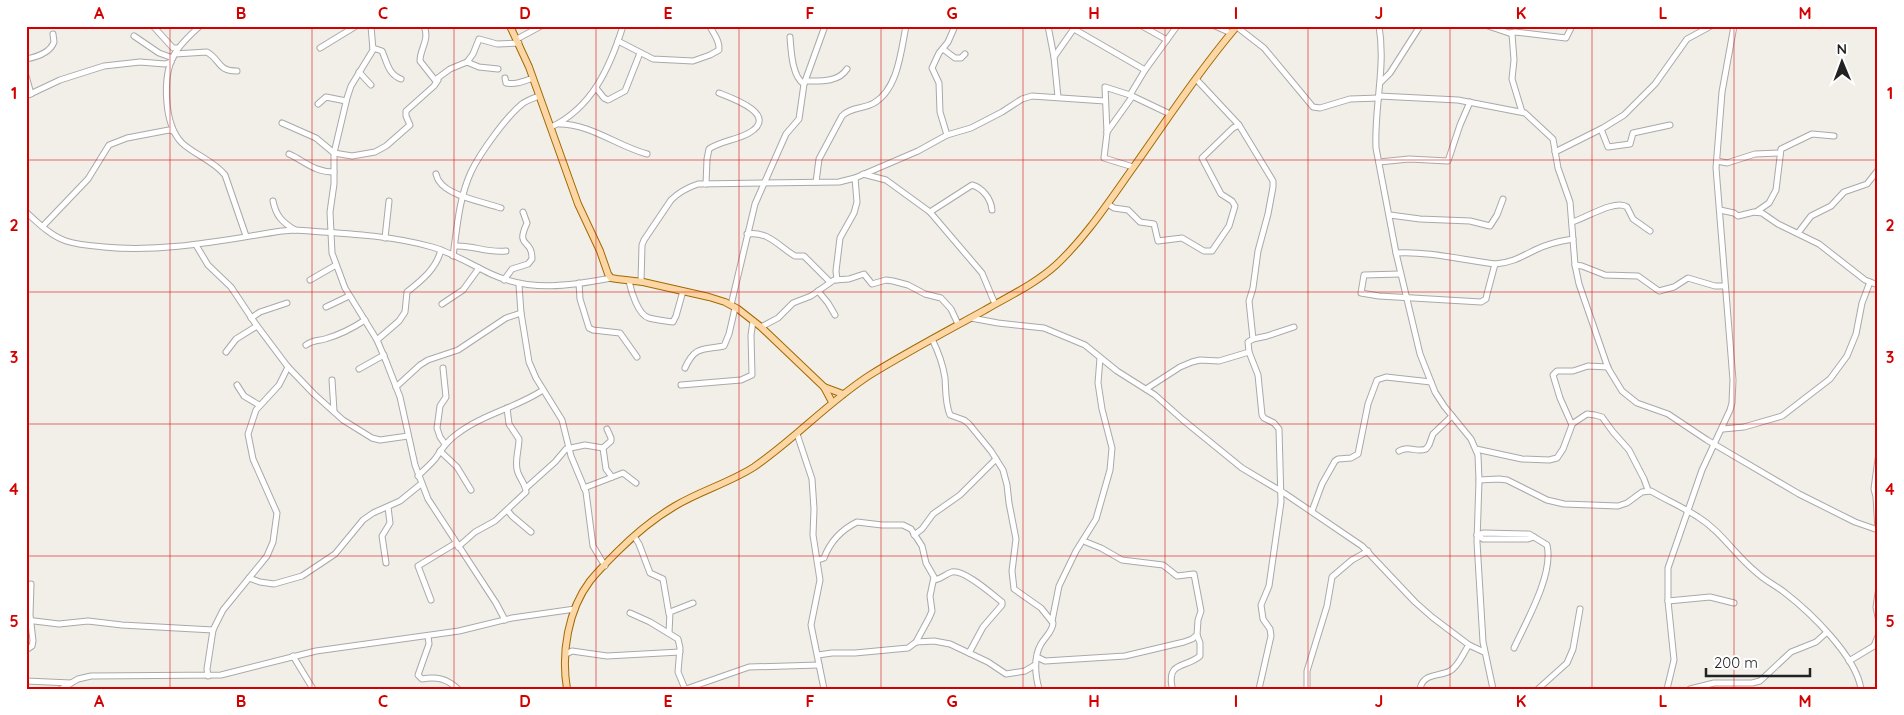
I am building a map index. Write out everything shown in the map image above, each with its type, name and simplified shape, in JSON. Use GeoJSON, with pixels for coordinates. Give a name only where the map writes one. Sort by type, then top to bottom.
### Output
{"type":"FeatureCollection","features":[{"type":"Feature","properties":{"kind":"main road"},"geometry":{"type":"LineString","coordinates":[[510,26],[540,96],[578,204],[611,278],[641,282],[709,297],[733,307],[761,327],[824,387],[832,402]]}},
{"type":"Feature","properties":{"kind":"main road"},"geometry":{"type":"LineString","coordinates":[[566,689],[568,633],[575,609],[590,581],[634,536],[655,518],[677,504],[727,482],[751,468],[797,434],[832,402],[870,375],[1037,280],[1055,265],[1085,234],[1108,204],[1170,114],[1237,27]]}},
{"type":"Feature","properties":{"kind":"main road"},"geometry":{"type":"LineString","coordinates":[[824,387],[843,394]]}},
{"type":"Feature","properties":{"kind":"street"},"geometry":{"type":"LineString","coordinates":[[153,26],[173,48],[178,48]]}},
{"type":"Feature","properties":{"kind":"street"},"geometry":{"type":"LineString","coordinates":[[200,26],[178,48],[173,58],[166,90],[173,131],[195,154],[220,168],[225,175],[246,236]]}},
{"type":"Feature","properties":{"kind":"street"},"geometry":{"type":"LineString","coordinates":[[320,48],[356,26]]}},
{"type":"Feature","properties":{"kind":"street"},"geometry":{"type":"LineString","coordinates":[[371,26],[373,48],[351,86],[334,153],[332,252],[349,296],[377,340],[384,355],[396,387],[418,476],[424,491],[432,508],[493,597],[505,620]]}},
{"type":"Feature","properties":{"kind":"street"},"geometry":{"type":"LineString","coordinates":[[424,26],[426,42],[420,61],[434,80],[438,80]]}},
{"type":"Feature","properties":{"kind":"street"},"geometry":{"type":"LineString","coordinates":[[282,124],[316,138],[334,153],[352,156],[365,154],[386,146],[410,125],[406,111],[450,69],[467,62],[473,54],[479,39],[498,44],[518,41],[542,26]]}},
{"type":"Feature","properties":{"kind":"street"},"geometry":{"type":"LineString","coordinates":[[551,127],[576,111],[596,88],[609,66],[623,26]]}},
{"type":"Feature","properties":{"kind":"street"},"geometry":{"type":"LineString","coordinates":[[618,41],[653,59],[688,61],[702,59],[719,50],[719,45],[710,26]]}},
{"type":"Feature","properties":{"kind":"street"},"geometry":{"type":"LineString","coordinates":[[685,368],[694,352],[707,347],[724,346],[731,328],[733,307],[753,211],[786,134],[799,119],[804,83],[825,26]]}},
{"type":"Feature","properties":{"kind":"street"},"geometry":{"type":"LineString","coordinates":[[816,182],[818,159],[842,116],[846,112],[876,102],[887,90],[894,74],[906,26]]}},
{"type":"Feature","properties":{"kind":"street"},"geometry":{"type":"LineString","coordinates":[[947,136],[941,118],[938,83],[932,70],[934,63],[948,42],[954,26]]}},
{"type":"Feature","properties":{"kind":"street"},"geometry":{"type":"LineString","coordinates":[[1048,26],[1054,57],[1058,97]]}},
{"type":"Feature","properties":{"kind":"street"},"geometry":{"type":"LineString","coordinates":[[1142,26],[1167,40]]}},
{"type":"Feature","properties":{"kind":"street"},"geometry":{"type":"LineString","coordinates":[[1107,133],[1145,70],[1176,26]]}},
{"type":"Feature","properties":{"kind":"street"},"geometry":{"type":"LineString","coordinates":[[1215,26],[1231,33]]}},
{"type":"Feature","properties":{"kind":"street"},"geometry":{"type":"LineString","coordinates":[[1379,26],[1382,51],[1376,148],[1405,297],[1420,354],[1431,382],[1439,399],[1471,439],[1476,449],[1479,464],[1477,535],[1484,652],[1493,689]]}},
{"type":"Feature","properties":{"kind":"street"},"geometry":{"type":"LineString","coordinates":[[1381,82],[1390,73],[1420,26]]}},
{"type":"Feature","properties":{"kind":"street"},"geometry":{"type":"LineString","coordinates":[[1488,26],[1510,33],[1566,38],[1572,26]]}},
{"type":"Feature","properties":{"kind":"street"},"geometry":{"type":"LineString","coordinates":[[1555,152],[1624,115],[1655,84],[1687,39],[1711,26]]}},
{"type":"Feature","properties":{"kind":"street"},"geometry":{"type":"LineString","coordinates":[[1667,689],[1674,660],[1668,600],[1668,568],[1702,470],[1732,406],[1733,380],[1724,286],[1717,161],[1722,92],[1734,26]]}},
{"type":"Feature","properties":{"kind":"street"},"geometry":{"type":"LineString","coordinates":[[1237,27],[1264,48],[1313,107],[1320,108],[1350,99],[1379,97],[1443,98],[1522,112],[1551,136],[1570,202],[1575,265],[1579,284],[1608,367],[1622,391],[1632,400],[1668,414],[1799,494],[1854,522],[1878,530],[1874,489],[1878,460]]}},
{"type":"Feature","properties":{"kind":"street"},"geometry":{"type":"LineString","coordinates":[[1054,57],[1075,28],[1145,70]]}},
{"type":"Feature","properties":{"kind":"street"},"geometry":{"type":"LineString","coordinates":[[1510,33],[1513,37],[1514,54],[1512,79],[1522,112]]}},
{"type":"Feature","properties":{"kind":"street"},"geometry":{"type":"LineString","coordinates":[[26,59],[50,49],[54,42],[53,34]]}},
{"type":"Feature","properties":{"kind":"street"},"geometry":{"type":"LineString","coordinates":[[134,36],[159,53],[173,58]]}},
{"type":"Feature","properties":{"kind":"street"},"geometry":{"type":"LineString","coordinates":[[790,37],[795,72],[797,78],[804,83],[833,80],[847,69]]}},
{"type":"Feature","properties":{"kind":"street"},"geometry":{"type":"LineString","coordinates":[[373,48],[382,51],[390,70],[401,79]]}},
{"type":"Feature","properties":{"kind":"street"},"geometry":{"type":"LineString","coordinates":[[943,49],[956,58],[960,58],[965,54]]}},
{"type":"Feature","properties":{"kind":"street"},"geometry":{"type":"LineString","coordinates":[[26,76],[29,95],[60,80],[104,66],[140,62],[165,64],[184,52],[207,52],[211,54],[220,67],[228,71],[237,71]]}},
{"type":"Feature","properties":{"kind":"street"},"geometry":{"type":"LineString","coordinates":[[596,88],[608,100],[625,91],[640,53]]}},
{"type":"Feature","properties":{"kind":"street"},"geometry":{"type":"LineString","coordinates":[[467,62],[479,67],[498,69]]}},
{"type":"Feature","properties":{"kind":"street"},"geometry":{"type":"LineString","coordinates":[[360,72],[371,85]]}},
{"type":"Feature","properties":{"kind":"street"},"geometry":{"type":"LineString","coordinates":[[504,78],[506,83],[509,84],[533,78]]}},
{"type":"Feature","properties":{"kind":"street"},"geometry":{"type":"LineString","coordinates":[[1196,79],[1239,125],[1269,174],[1273,187],[1249,301],[1253,338]]}},
{"type":"Feature","properties":{"kind":"street"},"geometry":{"type":"LineString","coordinates":[[1133,167],[1104,158],[1107,133],[1104,88],[1106,86],[1170,114]]}},
{"type":"Feature","properties":{"kind":"street"},"geometry":{"type":"LineString","coordinates":[[706,184],[709,149],[751,132],[758,121],[758,115],[751,107],[719,92]]}},
{"type":"Feature","properties":{"kind":"street"},"geometry":{"type":"LineString","coordinates":[[454,256],[460,209],[471,172],[498,132],[516,110],[524,103],[540,96]]}},
{"type":"Feature","properties":{"kind":"street"},"geometry":{"type":"LineString","coordinates":[[641,282],[642,245],[671,200],[693,186],[706,184],[839,182],[855,178],[918,151],[947,136],[985,122],[1022,99],[1032,96],[1105,101]]}},
{"type":"Feature","properties":{"kind":"street"},"geometry":{"type":"LineString","coordinates":[[318,104],[326,97],[346,101]]}},
{"type":"Feature","properties":{"kind":"street"},"geometry":{"type":"LineString","coordinates":[[1379,162],[1409,159],[1448,161],[1470,102]]}},
{"type":"Feature","properties":{"kind":"street"},"geometry":{"type":"LineString","coordinates":[[558,124],[575,124],[614,140],[630,149],[647,154]]}},
{"type":"Feature","properties":{"kind":"street"},"geometry":{"type":"LineString","coordinates":[[1108,204],[1114,208],[1128,210],[1140,222],[1154,224],[1158,241],[1182,238],[1204,251],[1212,251],[1229,226],[1235,206],[1232,201],[1221,194],[1202,158],[1233,128],[1239,125]]}},
{"type":"Feature","properties":{"kind":"street"},"geometry":{"type":"LineString","coordinates":[[1601,129],[1608,147],[1630,144],[1633,133],[1670,125]]}},
{"type":"Feature","properties":{"kind":"street"},"geometry":{"type":"LineString","coordinates":[[43,226],[65,201],[88,180],[109,145],[135,137],[169,130],[173,131]]}},
{"type":"Feature","properties":{"kind":"street"},"geometry":{"type":"LineString","coordinates":[[1756,212],[1768,203],[1776,190],[1779,153],[1784,146],[1808,135],[1834,136]]}},
{"type":"Feature","properties":{"kind":"street"},"geometry":{"type":"LineString","coordinates":[[1717,161],[1727,163],[1755,154],[1779,153]]}},
{"type":"Feature","properties":{"kind":"street"},"geometry":{"type":"LineString","coordinates":[[289,154],[313,169],[322,172],[334,172]]}},
{"type":"Feature","properties":{"kind":"street"},"geometry":{"type":"LineString","coordinates":[[1798,233],[1811,216],[1831,206],[1844,192],[1867,184],[1878,170]]}},
{"type":"Feature","properties":{"kind":"street"},"geometry":{"type":"LineString","coordinates":[[436,174],[441,183],[463,198],[479,200],[501,208]]}},
{"type":"Feature","properties":{"kind":"street"},"geometry":{"type":"LineString","coordinates":[[863,174],[886,180],[930,212],[982,273],[995,304]]}},
{"type":"Feature","properties":{"kind":"street"},"geometry":{"type":"LineString","coordinates":[[837,280],[836,271],[840,238],[854,213],[857,202],[855,178]]}},
{"type":"Feature","properties":{"kind":"street"},"geometry":{"type":"LineString","coordinates":[[930,212],[972,185],[979,188],[988,198],[992,210]]}},
{"type":"Feature","properties":{"kind":"street"},"geometry":{"type":"LineString","coordinates":[[1390,215],[1420,219],[1470,221],[1490,226],[1497,215],[1503,199]]}},
{"type":"Feature","properties":{"kind":"street"},"geometry":{"type":"LineString","coordinates":[[273,201],[280,220],[295,230]]}},
{"type":"Feature","properties":{"kind":"street"},"geometry":{"type":"LineString","coordinates":[[385,238],[389,201]]}},
{"type":"Feature","properties":{"kind":"street"},"geometry":{"type":"LineString","coordinates":[[1572,222],[1609,207],[1622,204],[1628,207],[1632,218],[1650,230]]}},
{"type":"Feature","properties":{"kind":"street"},"geometry":{"type":"LineString","coordinates":[[1720,210],[1734,213],[1738,216],[1756,212],[1762,213],[1778,224],[1819,244],[1870,282],[1878,285]]}},
{"type":"Feature","properties":{"kind":"street"},"geometry":{"type":"LineString","coordinates":[[26,212],[66,241],[88,246],[141,249],[196,245],[295,230],[408,241],[441,250],[504,280],[519,285],[544,286],[611,278]]}},
{"type":"Feature","properties":{"kind":"street"},"geometry":{"type":"LineString","coordinates":[[504,280],[512,269],[528,264],[532,259],[530,248],[522,240],[527,223],[523,212]]}},
{"type":"Feature","properties":{"kind":"street"},"geometry":{"type":"LineString","coordinates":[[747,234],[763,234],[793,255],[797,257],[804,256],[830,282]]}},
{"type":"Feature","properties":{"kind":"street"},"geometry":{"type":"LineString","coordinates":[[1396,253],[1420,252],[1495,264],[1517,260],[1551,244],[1573,239]]}},
{"type":"Feature","properties":{"kind":"street"},"geometry":{"type":"LineString","coordinates":[[196,245],[208,265],[231,287],[251,318],[288,367],[314,394],[351,426],[376,439],[388,440],[408,436]]}},
{"type":"Feature","properties":{"kind":"street"},"geometry":{"type":"LineString","coordinates":[[455,246],[468,246],[483,251],[506,250]]}},
{"type":"Feature","properties":{"kind":"street"},"geometry":{"type":"LineString","coordinates":[[377,340],[399,321],[405,312],[407,292],[433,268],[441,250]]}},
{"type":"Feature","properties":{"kind":"street"},"geometry":{"type":"LineString","coordinates":[[1400,274],[1364,275],[1361,293],[1379,296],[1482,302],[1487,294],[1495,264]]}},
{"type":"Feature","properties":{"kind":"street"},"geometry":{"type":"LineString","coordinates":[[310,280],[336,265]]}},
{"type":"Feature","properties":{"kind":"street"},"geometry":{"type":"LineString","coordinates":[[1575,265],[1605,275],[1638,276],[1659,291],[1674,287],[1688,278],[1714,286],[1724,286]]}},
{"type":"Feature","properties":{"kind":"street"},"geometry":{"type":"LineString","coordinates":[[442,304],[463,290],[479,268]]}},
{"type":"Feature","properties":{"kind":"street"},"geometry":{"type":"LineString","coordinates":[[761,327],[778,318],[793,303],[811,296],[830,282],[864,274],[872,284],[886,280],[908,285],[925,294],[944,300],[958,324]]}},
{"type":"Feature","properties":{"kind":"street"},"geometry":{"type":"LineString","coordinates":[[629,281],[634,300],[644,316],[649,318],[673,322],[682,291]]}},
{"type":"Feature","properties":{"kind":"street"},"geometry":{"type":"LineString","coordinates":[[1723,428],[1744,427],[1782,416],[1830,379],[1847,356],[1856,334],[1862,303],[1870,282]]}},
{"type":"Feature","properties":{"kind":"street"},"geometry":{"type":"LineString","coordinates":[[580,283],[580,300],[589,328],[620,333],[637,357]]}},
{"type":"Feature","properties":{"kind":"street"},"geometry":{"type":"LineString","coordinates":[[519,285],[521,313],[529,362],[543,390],[562,420],[569,448],[584,488],[593,546],[604,566]]}},
{"type":"Feature","properties":{"kind":"street"},"geometry":{"type":"LineString","coordinates":[[818,291],[835,315]]}},
{"type":"Feature","properties":{"kind":"street"},"geometry":{"type":"LineString","coordinates":[[326,307],[349,296]]}},
{"type":"Feature","properties":{"kind":"street"},"geometry":{"type":"LineString","coordinates":[[251,318],[260,312],[287,303]]}},
{"type":"Feature","properties":{"kind":"street"},"geometry":{"type":"LineString","coordinates":[[396,387],[428,360],[458,350],[506,318],[521,313]]}},
{"type":"Feature","properties":{"kind":"street"},"geometry":{"type":"LineString","coordinates":[[971,318],[1044,328],[1085,345],[1117,371],[1146,389],[1242,468],[1312,511],[1368,551],[1415,602],[1469,645],[1484,652]]}},
{"type":"Feature","properties":{"kind":"street"},"geometry":{"type":"LineString","coordinates":[[306,345],[348,330],[365,320]]}},
{"type":"Feature","properties":{"kind":"street"},"geometry":{"type":"LineString","coordinates":[[682,385],[741,380],[749,377],[753,372],[751,345],[753,320]]}},
{"type":"Feature","properties":{"kind":"street"},"geometry":{"type":"LineString","coordinates":[[226,352],[236,339],[257,326]]}},
{"type":"Feature","properties":{"kind":"street"},"geometry":{"type":"LineString","coordinates":[[1259,689],[1270,643],[1270,629],[1263,619],[1262,606],[1269,586],[1281,502],[1278,429],[1274,423],[1262,415],[1258,374],[1249,352],[1248,342],[1253,338],[1267,336],[1294,326]]}},
{"type":"Feature","properties":{"kind":"street"},"geometry":{"type":"LineString","coordinates":[[932,339],[940,358],[944,376],[946,404],[950,415],[969,424],[996,459],[1006,478],[1016,539],[1012,571],[1014,589],[1036,603],[1052,620]]}},
{"type":"Feature","properties":{"kind":"street"},"geometry":{"type":"LineString","coordinates":[[1146,389],[1180,367],[1195,361],[1219,361],[1249,352]]}},
{"type":"Feature","properties":{"kind":"street"},"geometry":{"type":"LineString","coordinates":[[359,369],[384,355]]}},
{"type":"Feature","properties":{"kind":"street"},"geometry":{"type":"LineString","coordinates":[[1039,689],[1035,665],[1040,645],[1053,628],[1052,620],[1059,586],[1076,551],[1096,519],[1110,470],[1113,451],[1102,409],[1098,383],[1100,358]]}},
{"type":"Feature","properties":{"kind":"street"},"geometry":{"type":"LineString","coordinates":[[1572,424],[1557,391],[1553,377],[1554,373],[1557,371],[1577,370],[1588,366],[1608,367]]}},
{"type":"Feature","properties":{"kind":"street"},"geometry":{"type":"LineString","coordinates":[[208,676],[207,669],[213,630],[223,610],[270,551],[278,520],[276,507],[253,459],[249,442],[249,427],[259,405],[279,385],[288,367]]}},
{"type":"Feature","properties":{"kind":"street"},"geometry":{"type":"LineString","coordinates":[[443,368],[446,397],[440,406],[437,428],[440,438],[445,444]]}},
{"type":"Feature","properties":{"kind":"street"},"geometry":{"type":"LineString","coordinates":[[1312,511],[1322,484],[1335,461],[1342,458],[1351,458],[1358,454],[1368,404],[1377,380],[1386,377],[1431,382]]}},
{"type":"Feature","properties":{"kind":"street"},"geometry":{"type":"LineString","coordinates":[[332,380],[334,411]]}},
{"type":"Feature","properties":{"kind":"street"},"geometry":{"type":"LineString","coordinates":[[237,385],[244,396],[259,405]]}},
{"type":"Feature","properties":{"kind":"street"},"geometry":{"type":"LineString","coordinates":[[418,476],[434,461],[445,444],[472,424],[530,398],[543,390]]}},
{"type":"Feature","properties":{"kind":"street"},"geometry":{"type":"LineString","coordinates":[[507,408],[509,424],[519,439],[517,471],[526,488]]}},
{"type":"Feature","properties":{"kind":"street"},"geometry":{"type":"LineString","coordinates":[[1476,449],[1522,460],[1555,459],[1563,448],[1572,424],[1585,415],[1592,414],[1602,417],[1629,450],[1648,490],[1699,517],[1715,530],[1755,572],[1783,591],[1812,616],[1826,633],[1835,640],[1857,676],[1861,689]]}},
{"type":"Feature","properties":{"kind":"street"},"geometry":{"type":"LineString","coordinates":[[1399,451],[1407,448],[1418,451],[1426,449],[1433,434],[1452,416]]}},
{"type":"Feature","properties":{"kind":"street"},"geometry":{"type":"LineString","coordinates":[[603,448],[611,441],[611,436],[607,429]]}},
{"type":"Feature","properties":{"kind":"street"},"geometry":{"type":"LineString","coordinates":[[797,434],[812,479],[813,535],[820,580],[811,624],[824,689]]}},
{"type":"Feature","properties":{"kind":"street"},"geometry":{"type":"LineString","coordinates":[[431,600],[418,566],[488,527],[526,492],[526,488],[555,462],[564,450],[587,445],[603,448]]}},
{"type":"Feature","properties":{"kind":"street"},"geometry":{"type":"LineString","coordinates":[[603,448],[606,469],[612,477]]}},
{"type":"Feature","properties":{"kind":"street"},"geometry":{"type":"LineString","coordinates":[[440,451],[458,467],[471,490]]}},
{"type":"Feature","properties":{"kind":"street"},"geometry":{"type":"LineString","coordinates":[[914,535],[922,529],[933,514],[960,495],[996,459]]}},
{"type":"Feature","properties":{"kind":"street"},"geometry":{"type":"LineString","coordinates":[[584,488],[624,474],[636,483]]}},
{"type":"Feature","properties":{"kind":"street"},"geometry":{"type":"LineString","coordinates":[[1479,480],[1507,480],[1547,500],[1564,504],[1618,506],[1627,503],[1648,490]]}},
{"type":"Feature","properties":{"kind":"street"},"geometry":{"type":"LineString","coordinates":[[250,578],[274,584],[302,576],[335,554],[363,520],[372,513],[388,507],[411,493],[421,484]]}},
{"type":"Feature","properties":{"kind":"street"},"geometry":{"type":"LineString","coordinates":[[411,493],[424,491]]}},
{"type":"Feature","properties":{"kind":"street"},"geometry":{"type":"LineString","coordinates":[[386,563],[382,536],[390,523],[388,507]]}},
{"type":"Feature","properties":{"kind":"street"},"geometry":{"type":"LineString","coordinates":[[508,510],[512,516],[531,532]]}},
{"type":"Feature","properties":{"kind":"street"},"geometry":{"type":"LineString","coordinates":[[818,560],[824,558],[834,539],[857,522],[882,525],[903,524],[909,527],[922,546],[926,564],[933,573],[934,580],[930,591],[932,611],[930,618],[916,642],[908,648],[832,653],[818,656]]}},
{"type":"Feature","properties":{"kind":"street"},"geometry":{"type":"LineString","coordinates":[[1477,535],[1483,539],[1528,539],[1534,537],[1547,545],[1544,579],[1539,597],[1514,648]]}},
{"type":"Feature","properties":{"kind":"street"},"geometry":{"type":"LineString","coordinates":[[634,536],[650,573],[663,579],[669,633]]}},
{"type":"Feature","properties":{"kind":"street"},"geometry":{"type":"LineString","coordinates":[[1086,542],[1122,560],[1162,565],[1177,576],[1194,574],[1201,611],[1197,635],[1200,643],[1200,656],[1172,670],[1170,676],[1172,687]]}},
{"type":"Feature","properties":{"kind":"street"},"geometry":{"type":"LineString","coordinates":[[1307,689],[1307,671],[1326,606],[1332,577],[1360,554],[1368,551]]}},
{"type":"Feature","properties":{"kind":"street"},"geometry":{"type":"LineString","coordinates":[[934,580],[941,579],[951,572],[957,572],[970,577],[1002,602],[1002,606],[983,627],[969,653]]}},
{"type":"Feature","properties":{"kind":"street"},"geometry":{"type":"LineString","coordinates":[[26,650],[32,646],[33,641],[29,620],[31,584]]}},
{"type":"Feature","properties":{"kind":"street"},"geometry":{"type":"LineString","coordinates":[[1878,593],[1876,607],[1878,617]]}},
{"type":"Feature","properties":{"kind":"street"},"geometry":{"type":"LineString","coordinates":[[1668,600],[1710,597],[1734,603]]}},
{"type":"Feature","properties":{"kind":"street"},"geometry":{"type":"LineString","coordinates":[[668,614],[672,610],[680,610],[693,604]]}},
{"type":"Feature","properties":{"kind":"street"},"geometry":{"type":"LineString","coordinates":[[61,689],[84,677],[91,676],[208,676],[243,671],[293,656],[365,644],[459,632],[505,620],[575,609]]}},
{"type":"Feature","properties":{"kind":"street"},"geometry":{"type":"LineString","coordinates":[[1538,689],[1566,663],[1573,649],[1580,609]]}},
{"type":"Feature","properties":{"kind":"street"},"geometry":{"type":"LineString","coordinates":[[630,613],[650,622],[678,639],[680,652],[678,672],[685,689],[749,666],[819,665]]}},
{"type":"Feature","properties":{"kind":"street"},"geometry":{"type":"LineString","coordinates":[[29,620],[59,624],[82,620],[122,625],[213,630]]}},
{"type":"Feature","properties":{"kind":"street"},"geometry":{"type":"LineString","coordinates":[[1690,689],[1714,683],[1752,683],[1760,681],[1792,652],[1816,642],[1826,633]]}},
{"type":"Feature","properties":{"kind":"street"},"geometry":{"type":"LineString","coordinates":[[1037,657],[1045,661],[1125,656],[1184,642],[1195,638],[1197,635]]}},
{"type":"Feature","properties":{"kind":"street"},"geometry":{"type":"LineString","coordinates":[[428,636],[429,644],[418,676],[422,678],[437,677],[458,689]]}},
{"type":"Feature","properties":{"kind":"street"},"geometry":{"type":"LineString","coordinates":[[1849,661],[1874,646],[1878,636]]}},
{"type":"Feature","properties":{"kind":"street"},"geometry":{"type":"LineString","coordinates":[[916,642],[944,642],[988,662],[1006,674],[1025,671],[1035,665]]}},
{"type":"Feature","properties":{"kind":"street"},"geometry":{"type":"LineString","coordinates":[[1420,689],[1424,680],[1451,671],[1469,645]]}},
{"type":"Feature","properties":{"kind":"street"},"geometry":{"type":"LineString","coordinates":[[566,654],[572,651],[607,656],[680,652]]}},
{"type":"Feature","properties":{"kind":"street"},"geometry":{"type":"LineString","coordinates":[[293,656],[313,689]]}},
{"type":"Feature","properties":{"kind":"street"},"geometry":{"type":"LineString","coordinates":[[26,681],[71,683]]}}]}
